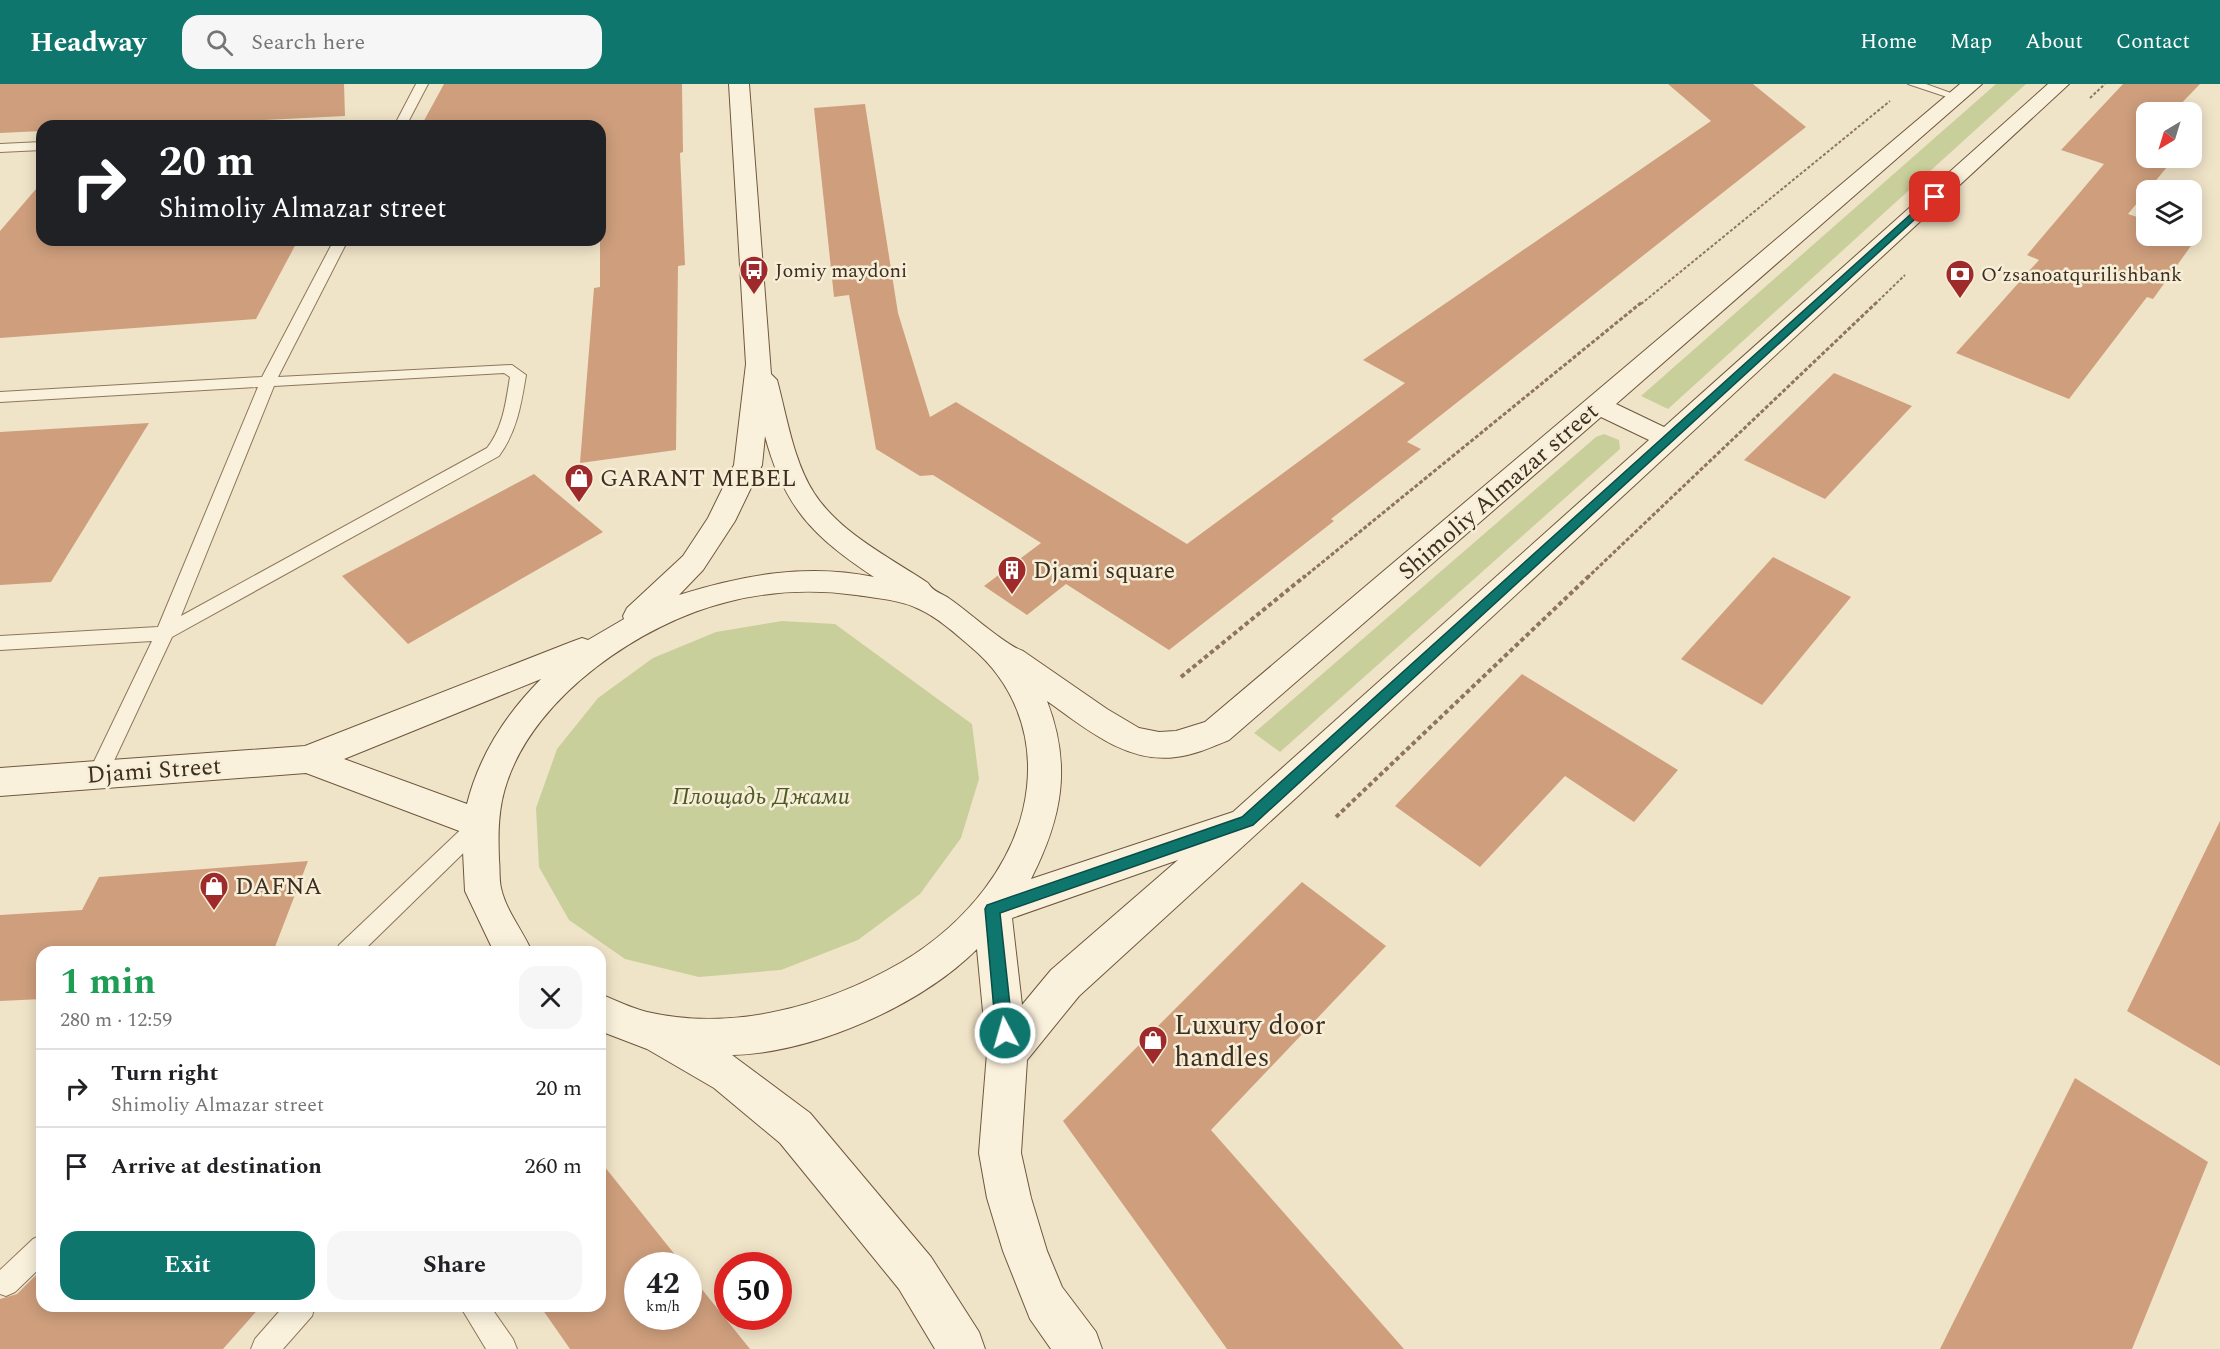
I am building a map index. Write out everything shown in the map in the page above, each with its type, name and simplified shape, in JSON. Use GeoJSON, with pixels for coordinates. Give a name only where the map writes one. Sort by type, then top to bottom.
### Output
{"type":"FeatureCollection","features":[{"type":"Feature","properties":{"kind":"main road"},"geometry":{"type":"LineString","coordinates":[[510,946],[483,891],[480,824],[490,780],[512,737],[540,699],[576,664],[617,636],[693,563],[721,521],[748,465],[759,363],[739,84]]}},
{"type":"Feature","properties":{"kind":"main road"},"geometry":{"type":"LineString","coordinates":[[1007,1053],[1065,983],[1248,821],[2059,84]]}},
{"type":"Feature","properties":{"kind":"main road","name":"Shimoliy Almazar street"},"geometry":{"type":"LineString","coordinates":[[994,646],[1116,734],[1141,742],[1168,745],[1193,742],[1217,731],[1964,91]]}},
{"type":"Feature","properties":{"kind":"main road"},"geometry":{"type":"LineString","coordinates":[[648,1031],[713,1037],[780,1030],[846,1011],[906,983],[949,952],[992,909],[1026,855],[1041,808],[1045,762],[1038,720],[1021,682],[994,646],[833,531],[814,513],[800,493],[785,457],[759,363]]}},
{"type":"Feature","properties":{"kind":"main road"},"geometry":{"type":"LineString","coordinates":[[1597,405],[1668,439]]}},
{"type":"Feature","properties":{"kind":"main road"},"geometry":{"type":"LineString","coordinates":[[307,759],[617,636],[671,608],[722,592],[773,583],[834,582],[873,587],[931,601]]}},
{"type":"Feature","properties":{"kind":"main road"},"geometry":{"type":"LineString","coordinates":[[307,759],[480,824]]}},
{"type":"Feature","properties":{"kind":"main road","name":"Djami Street"},"geometry":{"type":"LineString","coordinates":[[0,782],[307,759]]}},
{"type":"Feature","properties":{"kind":"main road"},"geometry":{"type":"LineString","coordinates":[[992,909],[1248,821]]}},
{"type":"Feature","properties":{"kind":"main road"},"geometry":{"type":"LineString","coordinates":[[992,909],[1007,1053],[1000,1154],[1009,1198],[1025,1251],[1046,1303],[1079,1349]]}},
{"type":"Feature","properties":{"kind":"main road"},"geometry":{"type":"LineString","coordinates":[[606,1014],[648,1031],[728,1074],[795,1128],[915,1273],[962,1349]]}},
{"type":"Feature","properties":{"kind":"lane"},"geometry":{"type":"LineString","coordinates":[[403,120],[422,84]]}},
{"type":"Feature","properties":{"kind":"lane"},"geometry":{"type":"LineString","coordinates":[[1914,84],[1964,91]]}},
{"type":"Feature","properties":{"kind":"lane"},"geometry":{"type":"LineString","coordinates":[[0,148],[36,146]]}},
{"type":"Feature","properties":{"kind":"lane"},"geometry":{"type":"LineString","coordinates":[[98,774],[165,633],[268,381],[338,246]]}},
{"type":"Feature","properties":{"kind":"lane"},"geometry":{"type":"LineString","coordinates":[[0,397],[507,368],[518,375],[507,431],[504,440],[493,452],[165,633],[0,643]]}},
{"type":"Feature","properties":{"kind":"lane"},"geometry":{"type":"LineString","coordinates":[[353,946],[480,824]]}},
{"type":"Feature","properties":{"kind":"lane"},"geometry":{"type":"LineString","coordinates":[[6,1283],[36,1254]]}},
{"type":"Feature","properties":{"kind":"lane"},"geometry":{"type":"LineString","coordinates":[[265,1349],[297,1312]]}},
{"type":"Feature","properties":{"kind":"lane"},"geometry":{"type":"LineString","coordinates":[[477,1312],[503,1349]]}},
{"type":"Feature","properties":{"kind":"path"},"geometry":{"type":"LineString","coordinates":[[2088,100],[2105,84]]}},
{"type":"Feature","properties":{"kind":"path"},"geometry":{"type":"LineString","coordinates":[[1181,677],[1893,99]]}},
{"type":"Feature","properties":{"kind":"path"},"geometry":{"type":"LineString","coordinates":[[1336,817],[1906,273]]}},
{"type":"Feature","properties":{"kind":"green space"},"geometry":{"type":"Polygon","coordinates":[[[1996,84],[2026,84],[1668,409],[1641,396],[1996,84]]]}},
{"type":"Feature","properties":{"kind":"green space"},"geometry":{"type":"Polygon","coordinates":[[[1604,434],[1619,440],[1620,449],[1280,752],[1254,733],[1596,437],[1604,434]]]}},
{"type":"Feature","properties":{"kind":"green space","name":"Площадь Джами"},"geometry":{"type":"Polygon","coordinates":[[[782,621],[835,624],[972,724],[979,779],[961,838],[920,894],[858,940],[781,970],[699,977],[625,959],[569,920],[539,867],[536,808],[557,749],[598,698],[653,658],[716,632],[782,621]]]}},
{"type":"Feature","properties":{"kind":"building"},"geometry":{"type":"Polygon","coordinates":[[[0,84],[344,84],[345,116],[264,120],[36,120],[36,131],[0,133],[0,84]]]}},
{"type":"Feature","properties":{"kind":"building"},"geometry":{"type":"Polygon","coordinates":[[[444,84],[682,84],[683,152],[680,153],[685,265],[678,266],[676,450],[580,463],[594,288],[600,287],[600,246],[606,246],[606,120],[424,120],[444,84]]]}},
{"type":"Feature","properties":{"kind":"building"},"geometry":{"type":"Polygon","coordinates":[[[1668,84],[1753,84],[1806,127],[1407,442],[1421,449],[1331,519],[1334,521],[1169,650],[1066,584],[1027,615],[984,586],[1041,543],[933,475],[920,476],[876,449],[849,295],[834,297],[814,108],[865,104],[898,313],[930,417],[956,402],[1187,544],[1405,383],[1363,360],[1711,121],[1668,84]]]}},
{"type":"Feature","properties":{"kind":"building"},"geometry":{"type":"Polygon","coordinates":[[[2123,84],[2200,84],[2183,102],[2136,102],[2136,168],[2166,168],[2156,180],[2136,180],[2136,204],[2128,214],[2136,217],[2136,246],[2191,246],[2153,299],[2147,297],[2069,399],[1956,353],[2039,260],[2027,255],[2104,164],[2061,150],[2123,84]]]}},
{"type":"Feature","properties":{"kind":"building"},"geometry":{"type":"Polygon","coordinates":[[[36,189],[36,246],[295,246],[256,319],[0,338],[0,231],[36,189]]]}},
{"type":"Feature","properties":{"kind":"building"},"geometry":{"type":"Polygon","coordinates":[[[1834,373],[1912,406],[1825,499],[1744,460],[1834,373]]]}},
{"type":"Feature","properties":{"kind":"building"},"geometry":{"type":"Polygon","coordinates":[[[149,423],[51,582],[0,585],[0,432],[149,423]]]}},
{"type":"Feature","properties":{"kind":"building"},"geometry":{"type":"Polygon","coordinates":[[[534,474],[603,532],[408,644],[342,576],[534,474]]]}},
{"type":"Feature","properties":{"kind":"building"},"geometry":{"type":"Polygon","coordinates":[[[1773,557],[1851,597],[1762,705],[1681,659],[1773,557]]]}},
{"type":"Feature","properties":{"kind":"building"},"geometry":{"type":"Polygon","coordinates":[[[1522,674],[1678,770],[1634,822],[1565,776],[1480,867],[1395,806],[1522,674]]]}},
{"type":"Feature","properties":{"kind":"building"},"geometry":{"type":"Polygon","coordinates":[[[2220,821],[2220,1066],[2127,1011],[2220,821]]]}},
{"type":"Feature","properties":{"kind":"building"},"geometry":{"type":"Polygon","coordinates":[[[308,861],[275,946],[36,946],[36,999],[0,1001],[0,915],[82,910],[99,877],[308,861]]]}},
{"type":"Feature","properties":{"kind":"building"},"geometry":{"type":"Polygon","coordinates":[[[1302,882],[1386,946],[1211,1130],[1404,1349],[1227,1349],[1063,1121],[1302,882]]]}},
{"type":"Feature","properties":{"kind":"building"},"geometry":{"type":"Polygon","coordinates":[[[2075,1078],[2208,1162],[2132,1349],[1940,1349],[2075,1078]]]}},
{"type":"Feature","properties":{"kind":"building"},"geometry":{"type":"Polygon","coordinates":[[[606,1168],[673,1252],[624,1252],[624,1330],[702,1330],[702,1289],[714,1304],[714,1330],[735,1330],[750,1349],[570,1349],[544,1312],[606,1312],[606,1168]]]}},
{"type":"Feature","properties":{"kind":"building"},"geometry":{"type":"Polygon","coordinates":[[[36,1275],[36,1312],[256,1312],[223,1349],[0,1349],[0,1299],[17,1294],[36,1275]]]}},
{"type":"Feature","properties":{"kind":"place","name":"Jomiy maydoni"},"geometry":{"type":"Point","coordinates":[754,296]}},
{"type":"Feature","properties":{"kind":"place","name":"Oʻzsanoatqurilishbank"},"geometry":{"type":"Point","coordinates":[1960,300]}},
{"type":"Feature","properties":{"kind":"place","name":"GARANT MEBEL"},"geometry":{"type":"Point","coordinates":[579,504]}},
{"type":"Feature","properties":{"kind":"place","name":"Djami square"},"geometry":{"type":"Point","coordinates":[1012,596]}},
{"type":"Feature","properties":{"kind":"place","name":"DAFNA"},"geometry":{"type":"Point","coordinates":[214,912]}},
{"type":"Feature","properties":{"kind":"place","name":"Luxury door handles"},"geometry":{"type":"Point","coordinates":[1153,1066]}},
{"type":"Feature","properties":{"kind":"route"},"geometry":{"type":"LineString","coordinates":[[1005,1033],[992,909],[1248,821],[1935,197]]}}]}
